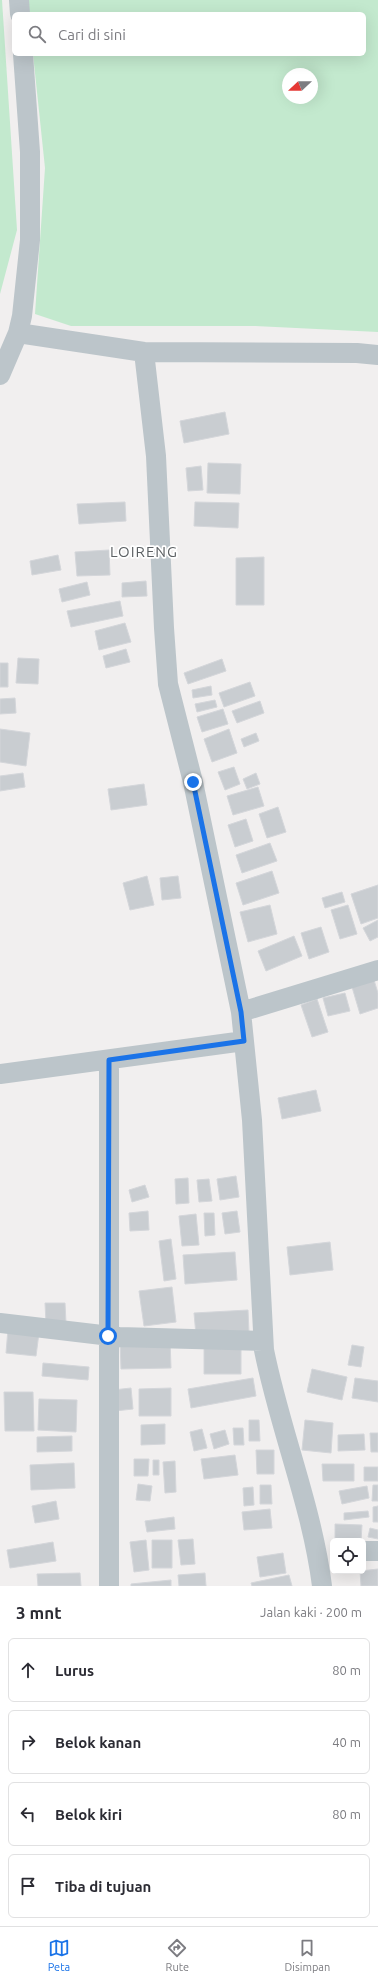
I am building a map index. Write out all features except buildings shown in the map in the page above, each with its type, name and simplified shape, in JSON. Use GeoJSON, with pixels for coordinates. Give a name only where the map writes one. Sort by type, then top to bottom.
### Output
{"type":"FeatureCollection","features":[{"type":"Feature","properties":{"kind":"street"},"geometry":{"type":"LineString","coordinates":[[19,0],[20,12]]}},
{"type":"Feature","properties":{"kind":"street"},"geometry":{"type":"LineString","coordinates":[[0,375],[18,333],[22,316],[30,240],[30,152],[23,56]]}},
{"type":"Feature","properties":{"kind":"street"},"geometry":{"type":"LineString","coordinates":[[18,333],[144,352],[349,353],[378,355]]}},
{"type":"Feature","properties":{"kind":"street"},"geometry":{"type":"LineString","coordinates":[[144,352],[156,456],[168,684],[193,782],[241,1012],[252,1120],[263,1341],[270,1383],[325,1552],[322,1586]]}},
{"type":"Feature","properties":{"kind":"street"},"geometry":{"type":"LineString","coordinates":[[241,1012],[378,970]]}},
{"type":"Feature","properties":{"kind":"street"},"geometry":{"type":"LineString","coordinates":[[0,1074],[244,1041]]}},
{"type":"Feature","properties":{"kind":"street"},"geometry":{"type":"LineString","coordinates":[[109,1060],[109,1586]]}},
{"type":"Feature","properties":{"kind":"street"},"geometry":{"type":"LineString","coordinates":[[0,1323],[108,1336],[263,1341]]}},
{"type":"Feature","properties":{"kind":"street"},"geometry":{"type":"LineString","coordinates":[[366,1551],[378,1551]]}},
{"type":"Feature","properties":{"kind":"green space"},"geometry":{"type":"Polygon","coordinates":[[[0,0],[2,0],[17,230],[0,294],[0,0]]]}},
{"type":"Feature","properties":{"kind":"green space"},"geometry":{"type":"Polygon","coordinates":[[[28,0],[378,0],[378,332],[255,326],[71,326],[35,314],[45,168],[33,56],[366,56],[366,12],[29,12],[28,0]]]}},
{"type":"Feature","properties":{"kind":"district","name":"LOIRENG"},"geometry":{"type":"Point","coordinates":[144,551]}},
{"type":"Feature","properties":{"kind":"route"},"geometry":{"type":"LineString","coordinates":[[108,1336],[109,1060],[244,1041],[241,1012],[193,782]]}}]}
